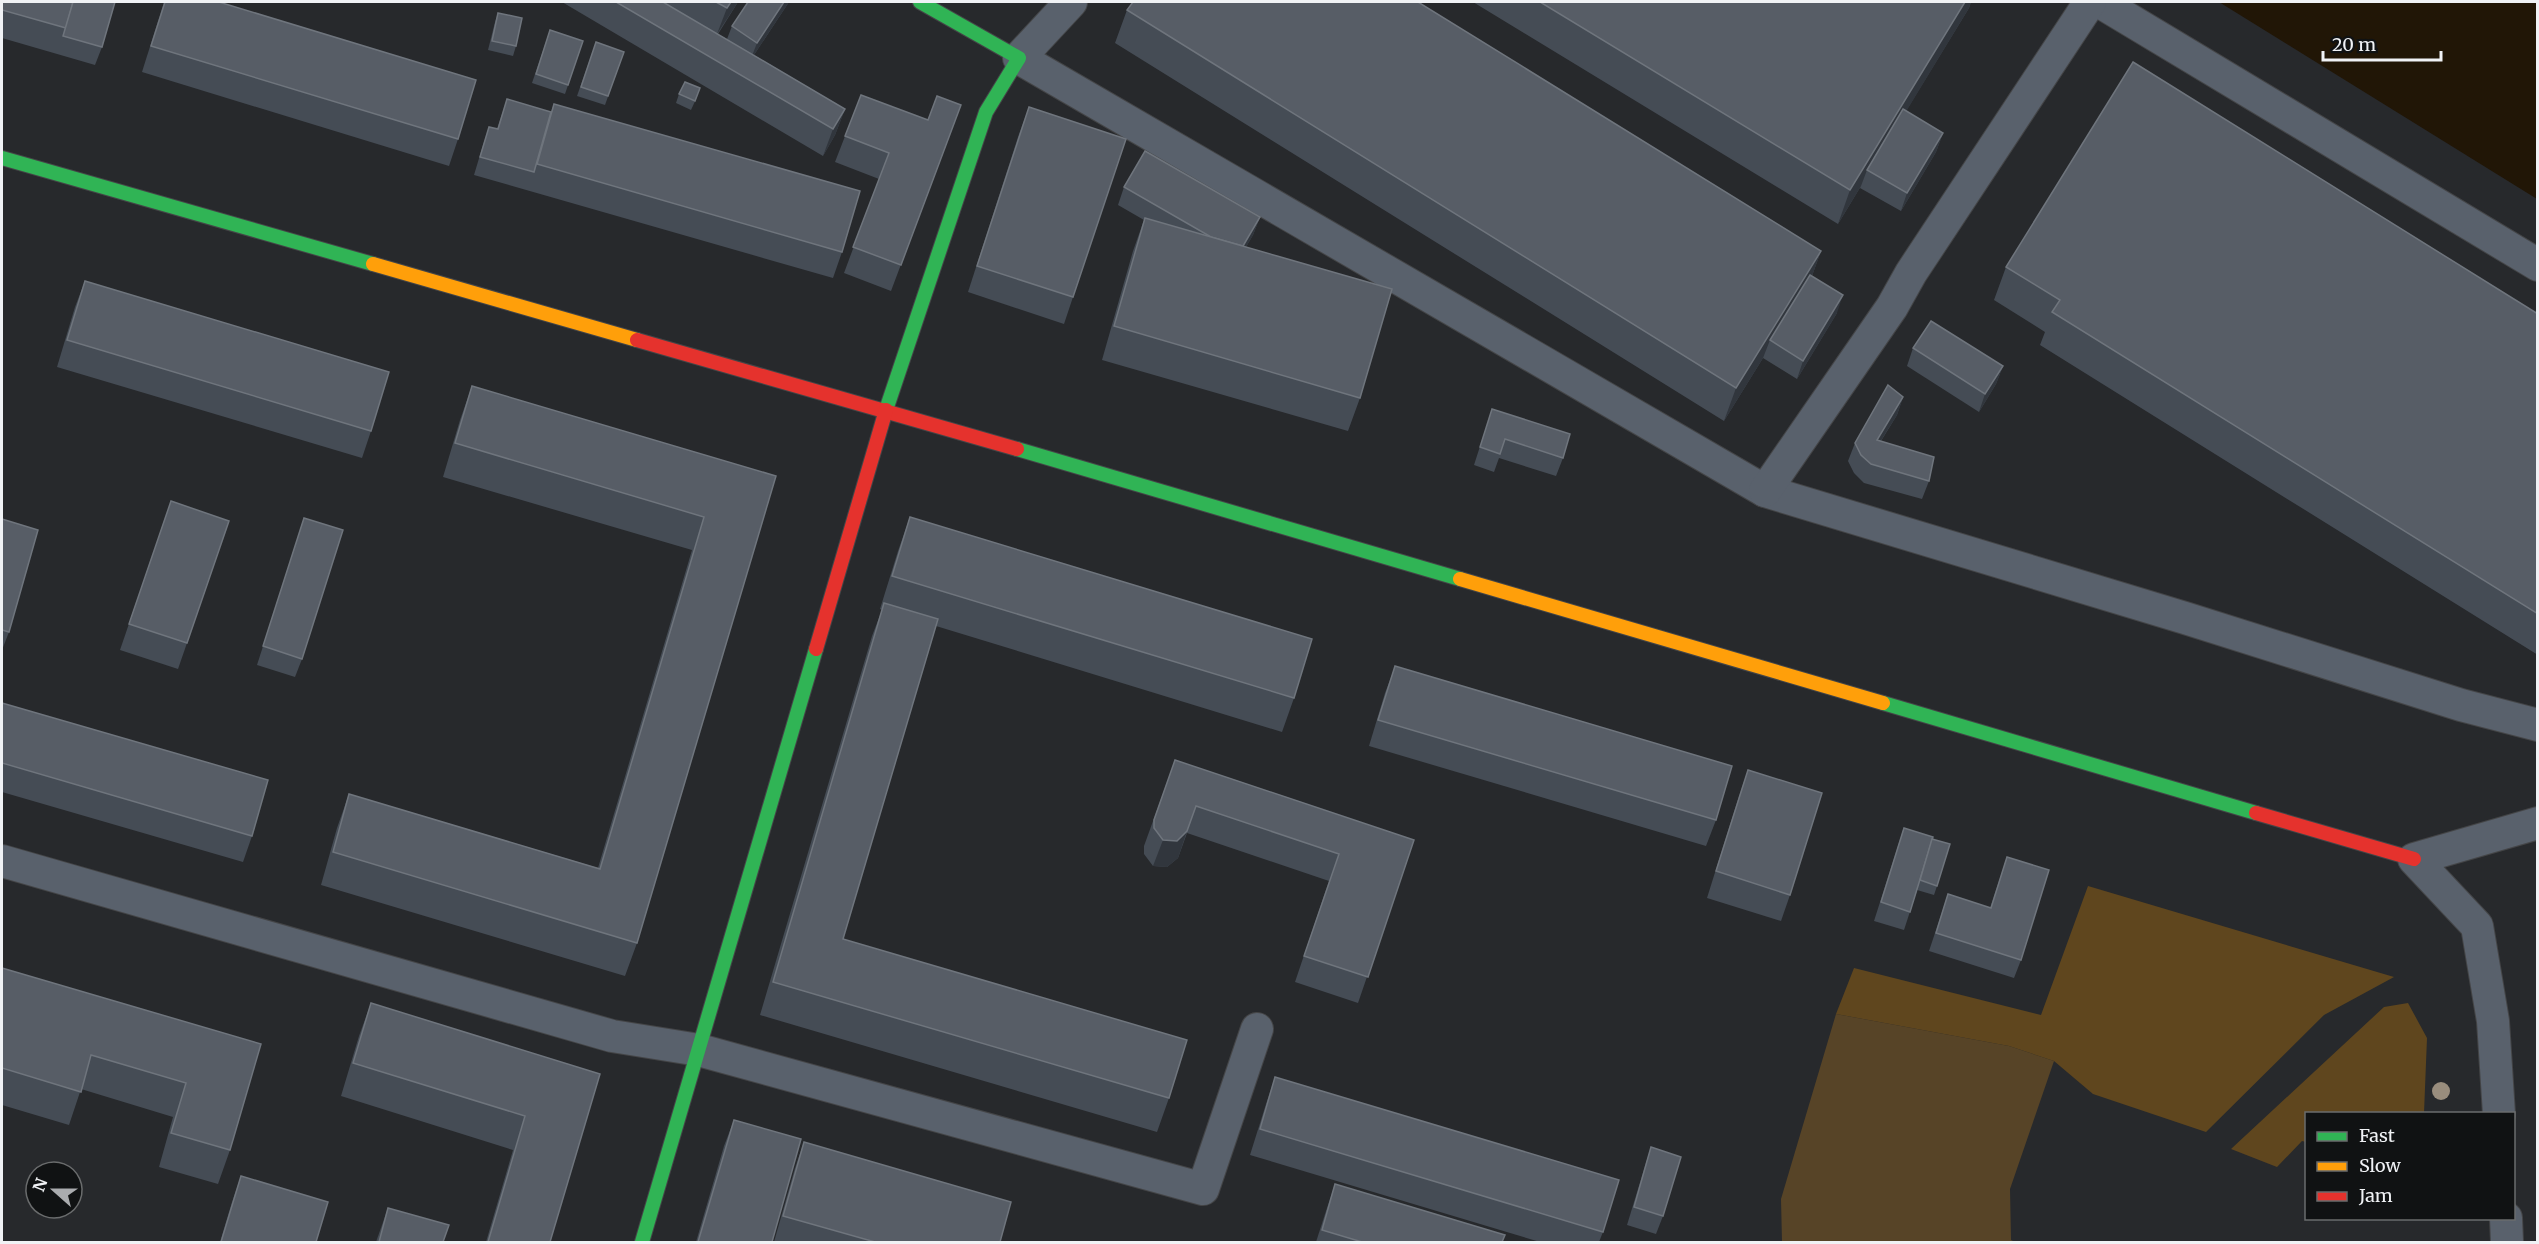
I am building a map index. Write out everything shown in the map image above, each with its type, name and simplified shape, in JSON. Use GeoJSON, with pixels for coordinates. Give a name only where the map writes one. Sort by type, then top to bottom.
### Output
{"type":"FeatureCollection","features":[{"type":"Feature","properties":{"kind":"street"},"geometry":{"type":"LineString","coordinates":[[920,2],[1766,491],[2185,618],[2461,705],[2538,725]]}},
{"type":"Feature","properties":{"kind":"street"},"geometry":{"type":"LineString","coordinates":[[642,1242],[886,411],[986,112],[1019,58],[1071,2]]}},
{"type":"Feature","properties":{"kind":"street"},"geometry":{"type":"LineString","coordinates":[[1766,491],[1892,307],[1911,273],[2090,2]]}},
{"type":"Feature","properties":{"kind":"street"},"geometry":{"type":"LineString","coordinates":[[2100,2],[2538,265]]}},
{"type":"Feature","properties":{"kind":"street"},"geometry":{"type":"LineString","coordinates":[[2,158],[886,411],[2414,859],[2477,926],[2493,1021],[2499,1112]]}},
{"type":"Feature","properties":{"kind":"street"},"geometry":{"type":"LineString","coordinates":[[2414,859],[2538,823]]}},
{"type":"Feature","properties":{"kind":"street"},"geometry":{"type":"LineString","coordinates":[[2,861],[612,1036],[699,1050],[1203,1189],[1257,1029]]}},
{"type":"Feature","properties":{"kind":"street"},"geometry":{"type":"LineString","coordinates":[[2506,1220],[2507,1242]]}},
{"type":"Feature","properties":{"kind":"shaded area"},"geometry":{"type":"Polygon","coordinates":[[[2219,2],[2537,2],[2537,199],[2219,2]]]}},
{"type":"Feature","properties":{"kind":"shaded area"},"geometry":{"type":"Polygon","coordinates":[[[2088,886],[2394,977],[2324,1015],[2206,1132],[2093,1094],[2054,1061],[2009,1046],[1836,1014],[1854,968],[2041,1015],[2088,886]]]}},
{"type":"Feature","properties":{"kind":"shaded area"},"geometry":{"type":"Polygon","coordinates":[[[2408,1003],[2427,1038],[2424,1112],[2305,1112],[2305,1142],[2302,1141],[2277,1167],[2231,1149],[2384,1007],[2408,1003]]]}},
{"type":"Feature","properties":{"kind":"shaded area"},"geometry":{"type":"Polygon","coordinates":[[[1836,1014],[2009,1046],[2054,1061],[2010,1189],[2011,1240],[2015,1242],[1782,1242],[1781,1199],[1836,1014]]]}},
{"type":"Feature","properties":{"kind":"building"},"geometry":{"type":"Polygon","coordinates":[[[2,2],[73,2],[66,28],[2,10],[2,2]]]}},
{"type":"Feature","properties":{"kind":"building"},"geometry":{"type":"Polygon","coordinates":[[[73,2],[115,2],[102,47],[63,36],[73,2]]]}},
{"type":"Feature","properties":{"kind":"building"},"geometry":{"type":"Polygon","coordinates":[[[165,2],[219,2],[476,80],[458,139],[151,46],[165,2]]]}},
{"type":"Feature","properties":{"kind":"building"},"geometry":{"type":"Polygon","coordinates":[[[616,2],[663,2],[845,109],[833,129],[616,2]]]}},
{"type":"Feature","properties":{"kind":"building"},"geometry":{"type":"Polygon","coordinates":[[[716,2],[731,2],[727,8],[716,2]]]}},
{"type":"Feature","properties":{"kind":"building"},"geometry":{"type":"Polygon","coordinates":[[[748,2],[784,2],[757,43],[732,26],[748,2]]]}},
{"type":"Feature","properties":{"kind":"building"},"geometry":{"type":"Polygon","coordinates":[[[1133,2],[1418,2],[1821,251],[1736,388],[1127,10],[1133,2]]]}},
{"type":"Feature","properties":{"kind":"building"},"geometry":{"type":"Polygon","coordinates":[[[1540,2],[1965,2],[1850,190],[1540,2]]]}},
{"type":"Feature","properties":{"kind":"building"},"geometry":{"type":"Polygon","coordinates":[[[498,13],[522,18],[516,46],[492,41],[498,13]]]}},
{"type":"Feature","properties":{"kind":"building"},"geometry":{"type":"Polygon","coordinates":[[[550,30],[583,41],[568,85],[536,74],[550,30]]]}},
{"type":"Feature","properties":{"kind":"building"},"geometry":{"type":"Polygon","coordinates":[[[596,42],[624,52],[608,96],[581,87],[596,42]]]}},
{"type":"Feature","properties":{"kind":"building"},"geometry":{"type":"Polygon","coordinates":[[[2133,62],[2538,314],[2538,614],[2052,312],[2060,300],[2006,267],[2133,62]]]}},
{"type":"Feature","properties":{"kind":"building"},"geometry":{"type":"Polygon","coordinates":[[[685,82],[700,88],[695,101],[679,94],[685,82]]]}},
{"type":"Feature","properties":{"kind":"building"},"geometry":{"type":"Polygon","coordinates":[[[861,95],[928,120],[937,96],[961,105],[901,265],[853,247],[889,153],[845,136],[861,95]]]}},
{"type":"Feature","properties":{"kind":"building"},"geometry":{"type":"Polygon","coordinates":[[[507,99],[551,112],[534,172],[480,157],[489,127],[498,129],[507,99]]]}},
{"type":"Feature","properties":{"kind":"building"},"geometry":{"type":"Polygon","coordinates":[[[554,104],[860,191],[842,252],[537,164],[554,104]]]}},
{"type":"Feature","properties":{"kind":"building"},"geometry":{"type":"Polygon","coordinates":[[[1029,107],[1126,139],[1073,297],[977,266],[1029,107]]]}},
{"type":"Feature","properties":{"kind":"building"},"geometry":{"type":"Polygon","coordinates":[[[1903,109],[1943,133],[1907,193],[1867,170],[1903,109]]]}},
{"type":"Feature","properties":{"kind":"building"},"geometry":{"type":"Polygon","coordinates":[[[1145,151],[1260,217],[1243,246],[1211,237],[1124,187],[1145,151]]]}},
{"type":"Feature","properties":{"kind":"building"},"geometry":{"type":"Polygon","coordinates":[[[1145,218],[1392,289],[1360,398],[1114,326],[1145,218]]]}},
{"type":"Feature","properties":{"kind":"building"},"geometry":{"type":"Polygon","coordinates":[[[1810,275],[1843,295],[1803,361],[1770,340],[1810,275]]]}},
{"type":"Feature","properties":{"kind":"building"},"geometry":{"type":"Polygon","coordinates":[[[85,281],[389,372],[371,431],[67,340],[85,281]]]}},
{"type":"Feature","properties":{"kind":"building"},"geometry":{"type":"Polygon","coordinates":[[[1931,321],[2003,366],[1985,394],[1913,348],[1931,321]]]}},
{"type":"Feature","properties":{"kind":"building"},"geometry":{"type":"Polygon","coordinates":[[[1888,385],[1903,397],[1877,440],[1934,457],[1929,481],[1871,464],[1861,455],[1855,443],[1888,385]]]}},
{"type":"Feature","properties":{"kind":"building"},"geometry":{"type":"Polygon","coordinates":[[[472,386],[776,476],[637,943],[333,852],[349,794],[600,869],[704,517],[455,443],[472,386]]]}},
{"type":"Feature","properties":{"kind":"building"},"geometry":{"type":"Polygon","coordinates":[[[1492,409],[1570,434],[1563,458],[1505,439],[1500,454],[1480,447],[1492,409]]]}},
{"type":"Feature","properties":{"kind":"building"},"geometry":{"type":"Polygon","coordinates":[[[171,501],[229,521],[187,643],[129,624],[171,501]]]}},
{"type":"Feature","properties":{"kind":"building"},"geometry":{"type":"Polygon","coordinates":[[[910,517],[1312,639],[1294,698],[892,576],[910,517]]]}},
{"type":"Feature","properties":{"kind":"building"},"geometry":{"type":"Polygon","coordinates":[[[304,518],[343,530],[302,659],[263,646],[304,518]]]}},
{"type":"Feature","properties":{"kind":"building"},"geometry":{"type":"Polygon","coordinates":[[[2,519],[38,530],[9,632],[2,630],[2,519]]]}},
{"type":"Feature","properties":{"kind":"building"},"geometry":{"type":"Polygon","coordinates":[[[884,603],[938,619],[843,939],[1187,1040],[1169,1098],[773,982],[884,603]]]}},
{"type":"Feature","properties":{"kind":"building"},"geometry":{"type":"Polygon","coordinates":[[[1395,666],[1732,766],[1716,820],[1378,720],[1395,666]]]}},
{"type":"Feature","properties":{"kind":"building"},"geometry":{"type":"Polygon","coordinates":[[[2,703],[268,780],[252,836],[2,763],[2,703]]]}},
{"type":"Feature","properties":{"kind":"building"},"geometry":{"type":"Polygon","coordinates":[[[1175,760],[1414,840],[1368,977],[1304,956],[1339,854],[1196,806],[1187,831],[1177,841],[1163,840],[1154,828],[1154,820],[1175,760]]]}},
{"type":"Feature","properties":{"kind":"building"},"geometry":{"type":"Polygon","coordinates":[[[1748,770],[1822,793],[1790,895],[1716,871],[1748,770]]]}},
{"type":"Feature","properties":{"kind":"building"},"geometry":{"type":"Polygon","coordinates":[[[1904,828],[1933,837],[1910,912],[1881,902],[1904,828]]]}},
{"type":"Feature","properties":{"kind":"building"},"geometry":{"type":"Polygon","coordinates":[[[1932,839],[1950,844],[1937,886],[1920,880],[1932,839]]]}},
{"type":"Feature","properties":{"kind":"building"},"geometry":{"type":"Polygon","coordinates":[[[2007,857],[2049,870],[2021,960],[1936,933],[1948,894],[1991,908],[2007,857]]]}},
{"type":"Feature","properties":{"kind":"building"},"geometry":{"type":"Polygon","coordinates":[[[2,968],[261,1044],[230,1150],[171,1133],[186,1083],[91,1055],[81,1092],[2,1068],[2,968]]]}},
{"type":"Feature","properties":{"kind":"building"},"geometry":{"type":"Polygon","coordinates":[[[371,1003],[600,1074],[550,1242],[488,1242],[525,1116],[353,1063],[371,1003]]]}},
{"type":"Feature","properties":{"kind":"building"},"geometry":{"type":"Polygon","coordinates":[[[1275,1077],[1619,1180],[1603,1232],[1260,1129],[1275,1077]]]}},
{"type":"Feature","properties":{"kind":"building"},"geometry":{"type":"Polygon","coordinates":[[[734,1120],[801,1139],[772,1242],[698,1242],[734,1120]]]}},
{"type":"Feature","properties":{"kind":"building"},"geometry":{"type":"Polygon","coordinates":[[[804,1142],[1011,1202],[1000,1242],[875,1242],[783,1216],[804,1142]]]}},
{"type":"Feature","properties":{"kind":"building"},"geometry":{"type":"Polygon","coordinates":[[[1651,1147],[1681,1157],[1663,1216],[1634,1207],[1651,1147]]]}},
{"type":"Feature","properties":{"kind":"building"},"geometry":{"type":"Polygon","coordinates":[[[241,1176],[328,1202],[316,1242],[221,1242],[241,1176]]]}},
{"type":"Feature","properties":{"kind":"building"},"geometry":{"type":"Polygon","coordinates":[[[1335,1184],[1505,1235],[1502,1242],[1362,1242],[1322,1230],[1335,1184]]]}},
{"type":"Feature","properties":{"kind":"building"},"geometry":{"type":"Polygon","coordinates":[[[388,1208],[449,1225],[443,1242],[379,1242],[388,1208]]]}},
{"type":"Feature","properties":{"kind":"traffic: fast"},"geometry":{"type":"LineString","coordinates":[[886,410],[986,112],[1019,58],[920,2]]}},
{"type":"Feature","properties":{"kind":"traffic: fast"},"geometry":{"type":"LineString","coordinates":[[2,158],[373,264]]}},
{"type":"Feature","properties":{"kind":"traffic: fast"},"geometry":{"type":"LineString","coordinates":[[1017,449],[1460,579]]}},
{"type":"Feature","properties":{"kind":"traffic: fast"},"geometry":{"type":"LineString","coordinates":[[642,1242],[816,649]]}},
{"type":"Feature","properties":{"kind":"traffic: fast"},"geometry":{"type":"LineString","coordinates":[[1883,703],[2256,813]]}},
{"type":"Feature","properties":{"kind":"traffic: slow"},"geometry":{"type":"LineString","coordinates":[[373,264],[637,340]]}},
{"type":"Feature","properties":{"kind":"traffic: slow"},"geometry":{"type":"LineString","coordinates":[[1460,579],[1883,703]]}},
{"type":"Feature","properties":{"kind":"traffic: jam"},"geometry":{"type":"LineString","coordinates":[[637,340],[1017,449]]}},
{"type":"Feature","properties":{"kind":"traffic: jam"},"geometry":{"type":"LineString","coordinates":[[816,649],[886,410]]}},
{"type":"Feature","properties":{"kind":"traffic: jam"},"geometry":{"type":"LineString","coordinates":[[2256,813],[2414,859]]}}]}
